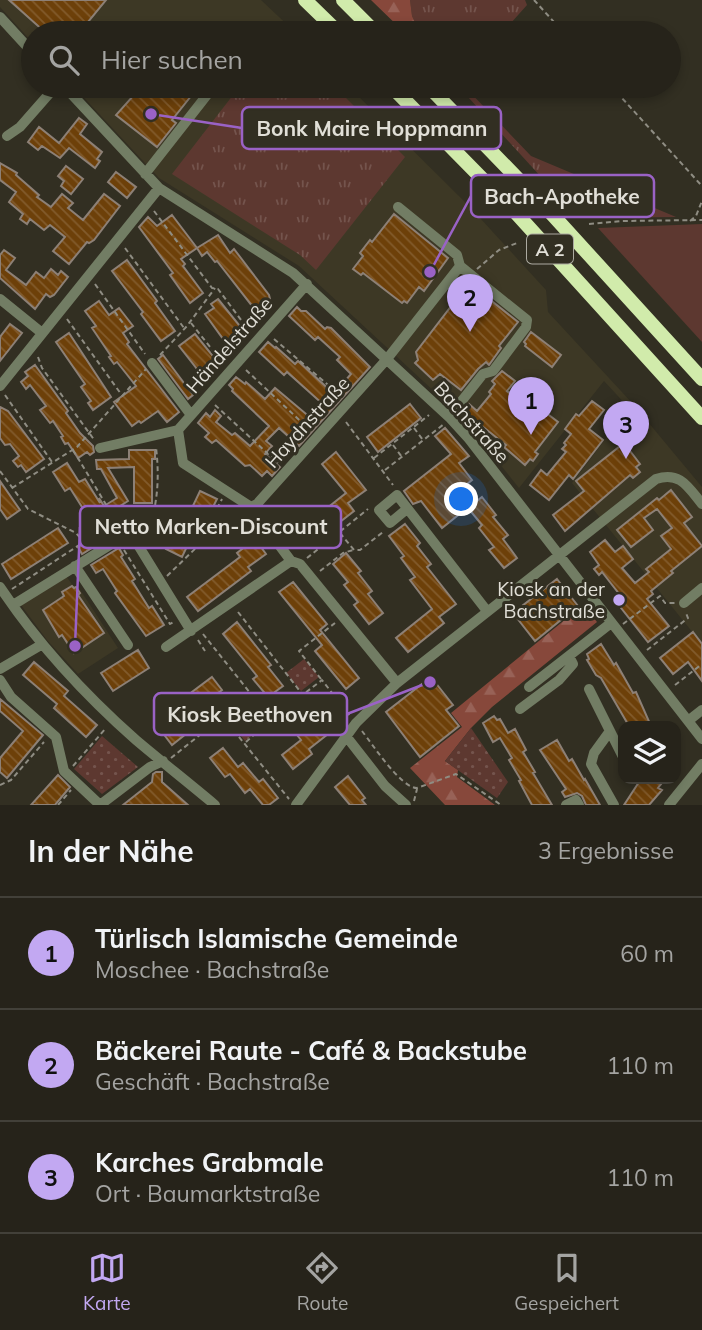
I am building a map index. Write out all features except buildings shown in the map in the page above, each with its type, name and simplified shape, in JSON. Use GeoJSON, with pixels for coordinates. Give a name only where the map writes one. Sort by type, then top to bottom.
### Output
{"type":"FeatureCollection","features":[{"type":"Feature","properties":{"kind":"highway"},"geometry":{"type":"LineString","coordinates":[[305,0],[327,21]]}},
{"type":"Feature","properties":{"kind":"highway"},"geometry":{"type":"LineString","coordinates":[[343,0],[364,21]]}},
{"type":"Feature","properties":{"kind":"highway","name":"A 2"},"geometry":{"type":"LineString","coordinates":[[403,98],[516,213],[702,418]]}},
{"type":"Feature","properties":{"kind":"highway","name":"A 2"},"geometry":{"type":"LineString","coordinates":[[440,98],[550,212],[702,379]]}},
{"type":"Feature","properties":{"kind":"street"},"geometry":{"type":"LineString","coordinates":[[0,17],[21,40]]}},
{"type":"Feature","properties":{"kind":"street"},"geometry":{"type":"LineString","coordinates":[[8,136],[20,127],[45,98]]}},
{"type":"Feature","properties":{"kind":"street","name":"Bachstraße"},"geometry":{"type":"LineString","coordinates":[[75,98],[159,188],[293,272],[450,418],[702,739]]}},
{"type":"Feature","properties":{"kind":"street"},"geometry":{"type":"LineString","coordinates":[[145,174],[205,98]]}},
{"type":"Feature","properties":{"kind":"street"},"geometry":{"type":"LineString","coordinates":[[0,388],[87,275],[159,188]]}},
{"type":"Feature","properties":{"kind":"street"},"geometry":{"type":"LineString","coordinates":[[398,207],[457,255],[460,266],[527,320],[526,327],[493,371],[483,374],[450,418]]}},
{"type":"Feature","properties":{"kind":"street","name":"Haydnstraße"},"geometry":{"type":"LineString","coordinates":[[251,507],[287,471],[387,359],[460,266]]}},
{"type":"Feature","properties":{"kind":"street","name":"Händelstraße"},"geometry":{"type":"LineString","coordinates":[[178,430],[307,284]]}},
{"type":"Feature","properties":{"kind":"street"},"geometry":{"type":"LineString","coordinates":[[0,299],[42,333]]}},
{"type":"Feature","properties":{"kind":"street"},"geometry":{"type":"LineString","coordinates":[[152,363],[191,415]]}},
{"type":"Feature","properties":{"kind":"street"},"geometry":{"type":"LineString","coordinates":[[100,448],[178,430],[183,464],[251,507],[397,683]]}},
{"type":"Feature","properties":{"kind":"street"},"geometry":{"type":"LineString","coordinates":[[295,805],[356,723],[397,683],[656,479],[674,476],[682,480],[702,504]]}},
{"type":"Feature","properties":{"kind":"street"},"geometry":{"type":"LineString","coordinates":[[407,509],[390,523],[379,510],[397,495],[487,611]]}},
{"type":"Feature","properties":{"kind":"street"},"geometry":{"type":"LineString","coordinates":[[13,605],[118,540]]}},
{"type":"Feature","properties":{"kind":"street"},"geometry":{"type":"LineString","coordinates":[[138,545],[182,617],[194,628]]}},
{"type":"Feature","properties":{"kind":"street"},"geometry":{"type":"LineString","coordinates":[[166,647],[295,562]]}},
{"type":"Feature","properties":{"kind":"street"},"geometry":{"type":"LineString","coordinates":[[75,566],[128,645]]}},
{"type":"Feature","properties":{"kind":"street"},"geometry":{"type":"LineString","coordinates":[[684,603],[702,588]]}},
{"type":"Feature","properties":{"kind":"street"},"geometry":{"type":"LineString","coordinates":[[2,590],[41,645],[114,719],[215,805]]}},
{"type":"Feature","properties":{"kind":"street"},"geometry":{"type":"LineString","coordinates":[[529,687],[614,626]]}},
{"type":"Feature","properties":{"kind":"street"},"geometry":{"type":"LineString","coordinates":[[0,669],[41,645]]}},
{"type":"Feature","properties":{"kind":"street"},"geometry":{"type":"LineString","coordinates":[[520,709],[559,680],[573,664],[569,656]]}},
{"type":"Feature","properties":{"kind":"street"},"geometry":{"type":"LineString","coordinates":[[0,680],[11,697],[56,737],[66,774],[100,805],[150,766],[164,762]]}},
{"type":"Feature","properties":{"kind":"street"},"geometry":{"type":"LineString","coordinates":[[589,689],[618,747]]}},
{"type":"Feature","properties":{"kind":"street"},"geometry":{"type":"LineString","coordinates":[[688,721],[702,710]]}},
{"type":"Feature","properties":{"kind":"street"},"geometry":{"type":"LineString","coordinates":[[610,731],[594,753],[591,764],[614,805]]}},
{"type":"Feature","properties":{"kind":"street"},"geometry":{"type":"LineString","coordinates":[[346,736],[385,786],[406,805]]}},
{"type":"Feature","properties":{"kind":"street"},"geometry":{"type":"LineString","coordinates":[[669,805],[702,764]]}},
{"type":"Feature","properties":{"kind":"street"},"geometry":{"type":"LineString","coordinates":[[566,805],[576,800],[579,805]]}},
{"type":"Feature","properties":{"kind":"path"},"geometry":{"type":"LineString","coordinates":[[534,0],[553,21]]}},
{"type":"Feature","properties":{"kind":"path"},"geometry":{"type":"LineString","coordinates":[[622,98],[702,186],[702,191]]}},
{"type":"Feature","properties":{"kind":"path"},"geometry":{"type":"LineString","coordinates":[[689,221],[696,216],[702,201]]}},
{"type":"Feature","properties":{"kind":"path"},"geometry":{"type":"LineString","coordinates":[[147,202],[257,341]]}},
{"type":"Feature","properties":{"kind":"path"},"geometry":{"type":"LineString","coordinates":[[589,224],[702,220]]}},
{"type":"Feature","properties":{"kind":"path"},"geometry":{"type":"LineString","coordinates":[[117,238],[184,328]]}},
{"type":"Feature","properties":{"kind":"path"},"geometry":{"type":"LineString","coordinates":[[472,275],[499,250],[516,243]]}},
{"type":"Feature","properties":{"kind":"path"},"geometry":{"type":"LineString","coordinates":[[87,275],[152,363]]}},
{"type":"Feature","properties":{"kind":"path"},"geometry":{"type":"LineString","coordinates":[[12,488],[73,450],[121,394],[184,328],[215,288]]}},
{"type":"Feature","properties":{"kind":"path"},"geometry":{"type":"LineString","coordinates":[[61,310],[121,394]]}},
{"type":"Feature","properties":{"kind":"path"},"geometry":{"type":"LineString","coordinates":[[190,321],[229,371]]}},
{"type":"Feature","properties":{"kind":"path"},"geometry":{"type":"LineString","coordinates":[[265,331],[348,402]]}},
{"type":"Feature","properties":{"kind":"path"},"geometry":{"type":"LineString","coordinates":[[31,347],[100,448]]}},
{"type":"Feature","properties":{"kind":"path"},"geometry":{"type":"LineString","coordinates":[[238,362],[317,436]]}},
{"type":"Feature","properties":{"kind":"path"},"geometry":{"type":"LineString","coordinates":[[0,388],[52,463]]}},
{"type":"Feature","properties":{"kind":"path"},"geometry":{"type":"LineString","coordinates":[[206,397],[287,471]]}},
{"type":"Feature","properties":{"kind":"path"},"geometry":{"type":"LineString","coordinates":[[374,458],[438,408]]}},
{"type":"Feature","properties":{"kind":"path"},"geometry":{"type":"LineString","coordinates":[[338,412],[384,471],[397,495]]}},
{"type":"Feature","properties":{"kind":"path"},"geometry":{"type":"LineString","coordinates":[[384,471],[450,418]]}},
{"type":"Feature","properties":{"kind":"path"},"geometry":{"type":"LineString","coordinates":[[414,427],[423,440]]}},
{"type":"Feature","properties":{"kind":"path"},"geometry":{"type":"LineString","coordinates":[[73,450],[116,521],[147,538],[159,491],[154,435]]}},
{"type":"Feature","properties":{"kind":"path"},"geometry":{"type":"LineString","coordinates":[[392,444],[402,457]]}},
{"type":"Feature","properties":{"kind":"path"},"geometry":{"type":"LineString","coordinates":[[0,471],[28,509],[76,533],[83,542]]}},
{"type":"Feature","properties":{"kind":"path"},"geometry":{"type":"LineString","coordinates":[[160,581],[198,546],[226,492]]}},
{"type":"Feature","properties":{"kind":"path"},"geometry":{"type":"LineString","coordinates":[[295,562],[340,532],[369,508],[379,510]]}},
{"type":"Feature","properties":{"kind":"path"},"geometry":{"type":"LineString","coordinates":[[2,590],[116,521]]}},
{"type":"Feature","properties":{"kind":"path"},"geometry":{"type":"LineString","coordinates":[[312,578],[343,553],[360,550],[390,527],[390,523]]}},
{"type":"Feature","properties":{"kind":"path"},"geometry":{"type":"LineString","coordinates":[[340,532],[354,550]]}},
{"type":"Feature","properties":{"kind":"path"},"geometry":{"type":"LineString","coordinates":[[118,540],[170,624],[182,617]]}},
{"type":"Feature","properties":{"kind":"path"},"geometry":{"type":"LineString","coordinates":[[614,626],[660,596],[665,603],[684,603],[688,618],[638,657]]}},
{"type":"Feature","properties":{"kind":"path"},"geometry":{"type":"LineString","coordinates":[[231,603],[303,695]]}},
{"type":"Feature","properties":{"kind":"path"},"geometry":{"type":"LineString","coordinates":[[343,617],[299,651],[398,776],[411,788],[417,788],[456,775],[501,805]]}},
{"type":"Feature","properties":{"kind":"path"},"geometry":{"type":"LineString","coordinates":[[194,628],[205,651]]}},
{"type":"Feature","properties":{"kind":"path"},"geometry":{"type":"LineString","coordinates":[[194,628],[271,719]]}},
{"type":"Feature","properties":{"kind":"path"},"geometry":{"type":"LineString","coordinates":[[665,692],[702,664]]}},
{"type":"Feature","properties":{"kind":"path"},"geometry":{"type":"LineString","coordinates":[[244,743],[322,680]]}},
{"type":"Feature","properties":{"kind":"path"},"geometry":{"type":"LineString","coordinates":[[164,762],[250,694]]}},
{"type":"Feature","properties":{"kind":"path"},"geometry":{"type":"LineString","coordinates":[[223,717],[295,805]]}},
{"type":"Feature","properties":{"kind":"path"},"geometry":{"type":"LineString","coordinates":[[66,774],[114,719]]}},
{"type":"Feature","properties":{"kind":"path"},"geometry":{"type":"LineString","coordinates":[[0,785],[11,780],[52,734]]}},
{"type":"Feature","properties":{"kind":"path"},"geometry":{"type":"LineString","coordinates":[[58,805],[77,783]]}},
{"type":"Feature","properties":{"kind":"path"},"geometry":{"type":"LineString","coordinates":[[413,805],[417,788]]}},
{"type":"Feature","properties":{"kind":"shaded area"},"geometry":{"type":"Polygon","coordinates":[[[0,0],[261,0],[283,21],[21,21],[21,30],[0,7],[0,0]]]}},
{"type":"Feature","properties":{"kind":"shaded area"},"geometry":{"type":"Polygon","coordinates":[[[84,98],[360,98],[470,207],[546,290],[548,312],[633,404],[702,487],[702,644],[572,483],[629,408],[604,381],[519,488],[451,407],[299,266],[159,178],[84,98]]]}},
{"type":"Feature","properties":{"kind":"shaded area"},"geometry":{"type":"Polygon","coordinates":[[[66,576],[74,587],[77,585],[118,648],[78,674],[47,640],[21,605],[66,576]]]}},
{"type":"Feature","properties":{"kind":"green space"},"geometry":{"type":"Polygon","coordinates":[[[371,0],[410,0],[414,21],[393,21],[371,0]]]}},
{"type":"Feature","properties":{"kind":"green space"},"geometry":{"type":"Polygon","coordinates":[[[410,0],[525,0],[527,5],[513,21],[414,21],[410,0]]]}},
{"type":"Feature","properties":{"kind":"green space"},"geometry":{"type":"Polygon","coordinates":[[[231,98],[346,98],[405,157],[316,270],[300,255],[172,174],[231,98]]]}},
{"type":"Feature","properties":{"kind":"green space"},"geometry":{"type":"Polygon","coordinates":[[[469,98],[475,98],[531,156],[676,217],[586,218],[582,214],[575,214],[469,98]]]}},
{"type":"Feature","properties":{"kind":"green space"},"geometry":{"type":"Polygon","coordinates":[[[702,224],[702,342],[598,228],[702,224]]]}},
{"type":"Feature","properties":{"kind":"green space"},"geometry":{"type":"Polygon","coordinates":[[[583,605],[597,622],[492,707],[445,761],[458,770],[457,777],[495,805],[445,805],[410,768],[462,727],[451,713],[583,605]]]}},
{"type":"Feature","properties":{"kind":"green space"},"geometry":{"type":"Polygon","coordinates":[[[304,659],[319,677],[301,691],[286,673],[304,659]]]}},
{"type":"Feature","properties":{"kind":"green space"},"geometry":{"type":"Polygon","coordinates":[[[248,700],[267,723],[245,741],[226,717],[248,700]]]}},
{"type":"Feature","properties":{"kind":"green space"},"geometry":{"type":"Polygon","coordinates":[[[471,728],[508,782],[497,798],[445,761],[471,728]]]}},
{"type":"Feature","properties":{"kind":"green space"},"geometry":{"type":"Polygon","coordinates":[[[102,736],[138,767],[102,794],[74,769],[102,736]]]}},
{"type":"Feature","properties":{"kind":"place","name":"Bonk Maire Hoppmann"},"geometry":{"type":"Point","coordinates":[151,114]}},
{"type":"Feature","properties":{"kind":"place","name":"Bach-Apotheke"},"geometry":{"type":"Point","coordinates":[430,272]}},
{"type":"Feature","properties":{"kind":"place","name":"Bäckerei Raute - Café & Backstube"},"geometry":{"type":"Point","coordinates":[470,332]}},
{"type":"Feature","properties":{"kind":"place","name":"Türlisch Islamische Gemeinde"},"geometry":{"type":"Point","coordinates":[531,435]}},
{"type":"Feature","properties":{"kind":"place","name":"Karches Grabmale"},"geometry":{"type":"Point","coordinates":[626,459]}},
{"type":"Feature","properties":{"kind":"place","name":"Kiosk an der Bachstraße"},"geometry":{"type":"Point","coordinates":[619,600]}},
{"type":"Feature","properties":{"kind":"place","name":"Netto Marken-Discount"},"geometry":{"type":"Point","coordinates":[75,646]}},
{"type":"Feature","properties":{"kind":"place","name":"Kiosk Beethoven"},"geometry":{"type":"Point","coordinates":[430,682]}}]}
